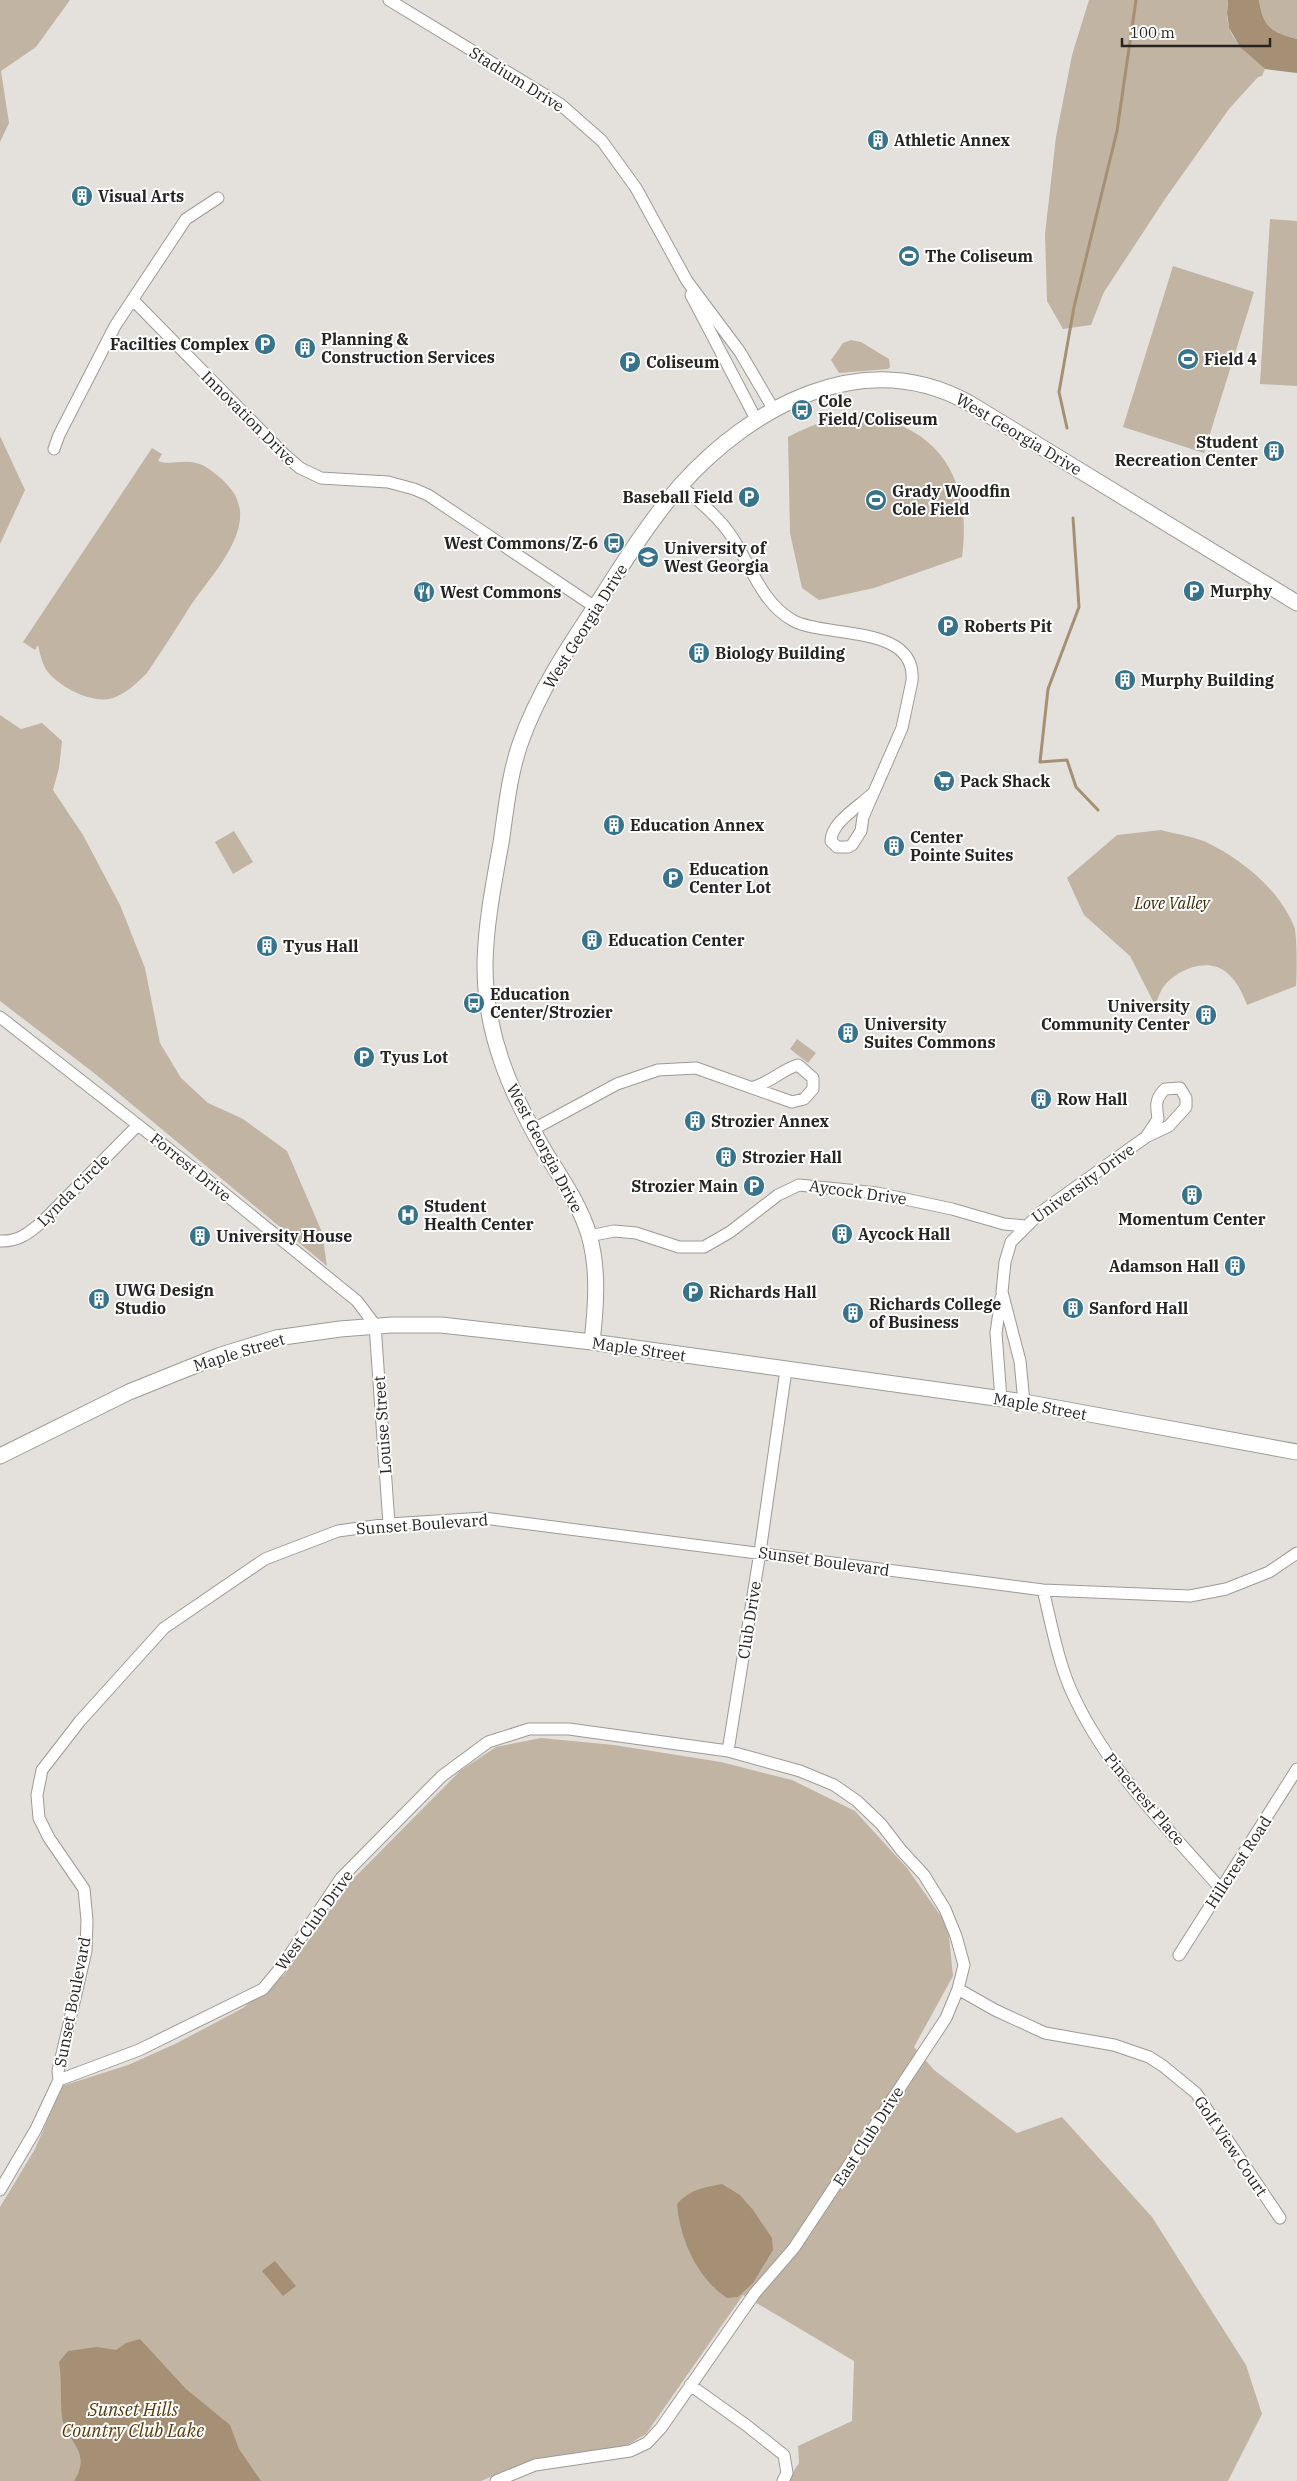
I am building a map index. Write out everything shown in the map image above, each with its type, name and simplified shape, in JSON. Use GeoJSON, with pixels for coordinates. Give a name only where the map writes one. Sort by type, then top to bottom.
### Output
{"type":"FeatureCollection","features":[{"type":"Feature","properties":{"kind":"street","name":"Stadium Drive"},"geometry":{"type":"LineString","coordinates":[[389,0],[560,104],[602,141],[636,188],[688,282],[740,352],[774,410]]}},
{"type":"Feature","properties":{"kind":"street"},"geometry":{"type":"LineString","coordinates":[[54,449],[59,435],[115,326],[186,219],[218,198]]}},
{"type":"Feature","properties":{"kind":"street","name":"Stadium Drive"},"geometry":{"type":"LineString","coordinates":[[688,282],[691,295],[757,420]]}},
{"type":"Feature","properties":{"kind":"street","name":"Innovation Drive"},"geometry":{"type":"LineString","coordinates":[[133,300],[300,468],[321,478],[388,482],[428,495],[472,522],[595,607]]}},
{"type":"Feature","properties":{"kind":"street","name":"West Georgia Drive"},"geometry":{"type":"LineString","coordinates":[[592,1342],[596,1279],[589,1236],[579,1209],[532,1130],[512,1091],[494,1041],[487,993],[485,961],[492,896],[510,784],[520,745],[534,710],[557,666],[595,607],[661,510],[681,486],[736,436],[774,410],[830,386],[869,378],[902,379],[950,393],[1297,603]]}},
{"type":"Feature","properties":{"kind":"street"},"geometry":{"type":"LineString","coordinates":[[681,486],[725,528],[762,590],[783,614],[811,628],[858,634],[886,642],[897,648],[908,661],[913,675],[902,728],[872,794],[857,839],[848,848],[837,846],[831,841],[831,836],[836,826],[872,794]]}},
{"type":"Feature","properties":{"kind":"street","name":"Forrest Drive"},"geometry":{"type":"LineString","coordinates":[[0,1017],[357,1301],[375,1325]]}},
{"type":"Feature","properties":{"kind":"street"},"geometry":{"type":"LineString","coordinates":[[532,1130],[617,1084],[658,1070],[696,1068],[792,1102],[804,1099],[813,1089],[813,1078],[798,1065],[790,1068],[770,1082],[754,1087]]}},
{"type":"Feature","properties":{"kind":"street","name":"University Drive"},"geometry":{"type":"LineString","coordinates":[[1024,1402],[1020,1361],[1002,1292],[1005,1262],[1011,1242],[1041,1212],[1146,1137],[1169,1126],[1186,1107],[1186,1098],[1180,1088],[1165,1088],[1157,1097],[1155,1105],[1158,1119],[1146,1137]]}},
{"type":"Feature","properties":{"kind":"street","name":"Lynda Circle"},"geometry":{"type":"LineString","coordinates":[[0,1241],[9,1241],[25,1236],[36,1227],[138,1125]]}},
{"type":"Feature","properties":{"kind":"street","name":"Aycock Drive"},"geometry":{"type":"LineString","coordinates":[[589,1236],[614,1231],[636,1233],[679,1247],[704,1247],[730,1232],[778,1195],[799,1185],[876,1193],[952,1209],[1004,1224],[1025,1226]]}},
{"type":"Feature","properties":{"kind":"street"},"geometry":{"type":"LineString","coordinates":[[1001,1399],[996,1333],[1002,1292]]}},
{"type":"Feature","properties":{"kind":"street","name":"Maple Street"},"geometry":{"type":"LineString","coordinates":[[0,1456],[129,1392],[221,1355],[276,1338],[375,1325],[441,1325],[592,1342],[1024,1402],[1297,1452]]}},
{"type":"Feature","properties":{"kind":"street","name":"Louise Street"},"geometry":{"type":"LineString","coordinates":[[375,1325],[389,1524]]}},
{"type":"Feature","properties":{"kind":"street","name":"Club Drive"},"geometry":{"type":"LineString","coordinates":[[728,1751],[760,1552],[786,1370]]}},
{"type":"Feature","properties":{"kind":"street","name":"Sunset Boulevard"},"geometry":{"type":"LineString","coordinates":[[59,2080],[58,2071],[86,1951],[87,1920],[84,1889],[49,1838],[39,1818],[37,1796],[42,1770],[80,1721],[164,1628],[265,1559],[338,1531],[389,1524],[484,1518],[760,1552],[1043,1590],[1190,1596],[1226,1589],[1269,1572],[1297,1553]]}},
{"type":"Feature","properties":{"kind":"street","name":"Pinecrest Place"},"geometry":{"type":"LineString","coordinates":[[1043,1590],[1070,1687],[1089,1727],[1114,1767],[1220,1888]]}},
{"type":"Feature","properties":{"kind":"street","name":"West Club Drive"},"geometry":{"type":"LineString","coordinates":[[59,2080],[139,2050],[263,1989],[282,1966],[341,1878],[442,1776],[488,1742],[530,1729],[569,1730],[728,1751]]}},
{"type":"Feature","properties":{"kind":"street","name":"East Club Drive"},"geometry":{"type":"LineString","coordinates":[[496,2481],[535,2465],[622,2453],[645,2444],[661,2428],[755,2293],[794,2248],[946,2018],[958,1989],[964,1965],[956,1936],[945,1909],[924,1875],[881,1824],[857,1801],[834,1785],[800,1771],[728,1751]]}},
{"type":"Feature","properties":{"kind":"street","name":"Hillcrest Road"},"geometry":{"type":"LineString","coordinates":[[1179,1955],[1220,1888],[1278,1802],[1297,1769]]}},
{"type":"Feature","properties":{"kind":"street","name":"Golf View Court"},"geometry":{"type":"LineString","coordinates":[[958,1989],[995,2010],[1045,2033],[1114,2045],[1149,2057],[1164,2066],[1196,2093],[1280,2218]]}},
{"type":"Feature","properties":{"kind":"street"},"geometry":{"type":"LineString","coordinates":[[0,2190],[36,2130],[59,2080]]}},
{"type":"Feature","properties":{"kind":"street"},"geometry":{"type":"LineString","coordinates":[[690,2385],[784,2455],[787,2473],[783,2481]]}},
{"type":"Feature","properties":{"kind":"green space"},"geometry":{"type":"Polygon","coordinates":[[[0,0],[70,0],[36,47],[1,71],[9,123],[0,142],[0,0]]]}},
{"type":"Feature","properties":{"kind":"green space"},"geometry":{"type":"Polygon","coordinates":[[[1089,0],[1228,0],[1227,13],[1231,32],[1242,47],[1265,69],[1262,76],[1258,77],[1229,109],[1165,199],[1104,292],[1091,325],[1063,329],[1047,301],[1045,234],[1056,137],[1072,55],[1089,0]]]}},
{"type":"Feature","properties":{"kind":"green space"},"geometry":{"type":"Polygon","coordinates":[[[1259,0],[1297,0],[1297,39],[1281,34],[1270,27],[1263,16],[1259,0]]]}},
{"type":"Feature","properties":{"kind":"green space"},"geometry":{"type":"Polygon","coordinates":[[[1270,219],[1297,221],[1297,386],[1260,384],[1270,219]]]}},
{"type":"Feature","properties":{"kind":"green space","name":"Field 4"},"geometry":{"type":"Polygon","coordinates":[[[1173,266],[1254,292],[1204,453],[1123,427],[1173,266]]]}},
{"type":"Feature","properties":{"kind":"green space"},"geometry":{"type":"Polygon","coordinates":[[[851,340],[861,342],[889,359],[890,367],[888,369],[839,373],[831,360],[843,343],[851,340]]]}},
{"type":"Feature","properties":{"kind":"green space","name":"Grady Woodfin Cole Field"},"geometry":{"type":"Polygon","coordinates":[[[863,415],[890,421],[913,432],[932,445],[946,462],[956,482],[962,505],[964,530],[962,557],[874,588],[819,600],[802,588],[790,533],[788,437],[824,422],[843,417],[863,415]]]}},
{"type":"Feature","properties":{"kind":"green space"},"geometry":{"type":"Polygon","coordinates":[[[0,436],[25,490],[0,544],[0,436]]]}},
{"type":"Feature","properties":{"kind":"green space"},"geometry":{"type":"Polygon","coordinates":[[[152,448],[162,454],[158,461],[169,463],[188,462],[202,465],[229,487],[239,504],[240,511],[236,536],[223,561],[191,605],[147,673],[130,689],[115,697],[101,699],[84,696],[59,683],[47,671],[38,645],[35,650],[23,642],[152,448]]]}},
{"type":"Feature","properties":{"kind":"green space"},"geometry":{"type":"Polygon","coordinates":[[[0,715],[21,729],[42,723],[62,741],[59,768],[53,790],[83,835],[120,905],[145,968],[160,1043],[181,1078],[208,1103],[243,1119],[287,1151],[322,1232],[327,1266],[94,1073],[0,1001],[0,715]]]}},
{"type":"Feature","properties":{"kind":"green space","name":"Love Valley"},"geometry":{"type":"Polygon","coordinates":[[[1161,830],[1201,840],[1219,849],[1246,867],[1270,889],[1289,915],[1295,929],[1297,957],[1296,986],[1247,1005],[1239,987],[1226,972],[1218,967],[1200,966],[1190,968],[1173,977],[1161,991],[1155,1005],[1130,956],[1084,915],[1067,878],[1117,835],[1161,830]]]}},
{"type":"Feature","properties":{"kind":"green space"},"geometry":{"type":"Polygon","coordinates":[[[234,831],[253,862],[233,874],[215,842],[234,831]]]}},
{"type":"Feature","properties":{"kind":"green space"},"geometry":{"type":"Polygon","coordinates":[[[797,1039],[816,1053],[808,1063],[790,1049],[797,1039]]]}},
{"type":"Feature","properties":{"kind":"green space"},"geometry":{"type":"Polygon","coordinates":[[[541,1738],[614,1745],[721,1762],[792,1780],[855,1811],[907,1868],[948,1926],[953,1976],[914,2047],[934,2070],[1017,2133],[1062,2117],[1152,2217],[1246,2365],[1262,2414],[1228,2481],[787,2481],[799,2463],[798,2446],[852,2421],[854,2361],[743,2295],[646,2434],[624,2447],[532,2460],[481,2481],[0,2481],[0,2207],[35,2149],[62,2086],[128,2065],[177,2043],[243,2008],[284,1975],[351,1881],[460,1771],[496,1747],[541,1738]]]}},
{"type":"Feature","properties":{"kind":"water"},"geometry":{"type":"Polygon","coordinates":[[[1228,0],[1259,0],[1263,16],[1270,27],[1281,34],[1297,39],[1297,73],[1265,69],[1240,47],[1229,28],[1228,0]]]}},
{"type":"Feature","properties":{"kind":"water"},"geometry":{"type":"Polygon","coordinates":[[[722,2184],[740,2195],[772,2238],[773,2250],[753,2283],[738,2297],[727,2298],[716,2290],[699,2269],[686,2244],[677,2204],[692,2192],[722,2184]]]}},
{"type":"Feature","properties":{"kind":"water"},"geometry":{"type":"Polygon","coordinates":[[[275,2261],[296,2286],[283,2296],[262,2271],[275,2261]]]}},
{"type":"Feature","properties":{"kind":"water","name":"Sunset Hills Country Club Lake"},"geometry":{"type":"Polygon","coordinates":[[[140,2339],[186,2389],[230,2425],[239,2449],[261,2481],[74,2481],[81,2462],[80,2454],[64,2426],[59,2362],[68,2351],[97,2347],[116,2350],[126,2343],[140,2339]]]}},
{"type":"Feature","properties":{"kind":"waterway"},"geometry":{"type":"LineString","coordinates":[[1067,428],[1059,392],[1074,307],[1117,131],[1136,0]]}},
{"type":"Feature","properties":{"kind":"waterway"},"geometry":{"type":"LineString","coordinates":[[1073,518],[1079,607],[1048,689],[1040,762],[1067,760],[1076,787],[1098,810]]}},
{"type":"Feature","properties":{"kind":"place","name":"Athletic Annex"},"geometry":{"type":"Point","coordinates":[878,140]}},
{"type":"Feature","properties":{"kind":"place","name":"Visual Arts"},"geometry":{"type":"Point","coordinates":[82,196]}},
{"type":"Feature","properties":{"kind":"place","name":"The Coliseum"},"geometry":{"type":"Point","coordinates":[909,256]}},
{"type":"Feature","properties":{"kind":"place","name":"Facilties Complex"},"geometry":{"type":"Point","coordinates":[265,344]}},
{"type":"Feature","properties":{"kind":"place","name":"Planning & Construction Services"},"geometry":{"type":"Point","coordinates":[305,348]}},
{"type":"Feature","properties":{"kind":"place","name":"Field 4"},"geometry":{"type":"Point","coordinates":[1188,359]}},
{"type":"Feature","properties":{"kind":"place","name":"Coliseum"},"geometry":{"type":"Point","coordinates":[630,362]}},
{"type":"Feature","properties":{"kind":"place","name":"Cole Field/Coliseum"},"geometry":{"type":"Point","coordinates":[802,410]}},
{"type":"Feature","properties":{"kind":"place","name":"Student Recreation Center"},"geometry":{"type":"Point","coordinates":[1274,451]}},
{"type":"Feature","properties":{"kind":"place","name":"Baseball Field"},"geometry":{"type":"Point","coordinates":[749,497]}},
{"type":"Feature","properties":{"kind":"place","name":"Grady Woodfin Cole Field"},"geometry":{"type":"Point","coordinates":[876,500]}},
{"type":"Feature","properties":{"kind":"place","name":"West Commons/Z-6"},"geometry":{"type":"Point","coordinates":[614,543]}},
{"type":"Feature","properties":{"kind":"place","name":"University of West Georgia"},"geometry":{"type":"Point","coordinates":[648,557]}},
{"type":"Feature","properties":{"kind":"place","name":"Murphy"},"geometry":{"type":"Point","coordinates":[1194,591]}},
{"type":"Feature","properties":{"kind":"place","name":"West Commons"},"geometry":{"type":"Point","coordinates":[424,592]}},
{"type":"Feature","properties":{"kind":"place","name":"Roberts Pit"},"geometry":{"type":"Point","coordinates":[948,626]}},
{"type":"Feature","properties":{"kind":"place","name":"Biology Building"},"geometry":{"type":"Point","coordinates":[699,653]}},
{"type":"Feature","properties":{"kind":"place","name":"Murphy Building"},"geometry":{"type":"Point","coordinates":[1125,680]}},
{"type":"Feature","properties":{"kind":"place","name":"Pack Shack"},"geometry":{"type":"Point","coordinates":[944,781]}},
{"type":"Feature","properties":{"kind":"place","name":"Education Annex"},"geometry":{"type":"Point","coordinates":[614,825]}},
{"type":"Feature","properties":{"kind":"place","name":"Center Pointe Suites"},"geometry":{"type":"Point","coordinates":[894,846]}},
{"type":"Feature","properties":{"kind":"place","name":"Education Center Lot"},"geometry":{"type":"Point","coordinates":[673,878]}},
{"type":"Feature","properties":{"kind":"place","name":"Education Center"},"geometry":{"type":"Point","coordinates":[592,940]}},
{"type":"Feature","properties":{"kind":"place","name":"Tyus Hall"},"geometry":{"type":"Point","coordinates":[267,946]}},
{"type":"Feature","properties":{"kind":"place","name":"Education Center/Strozier"},"geometry":{"type":"Point","coordinates":[474,1003]}},
{"type":"Feature","properties":{"kind":"place","name":"University Community Center"},"geometry":{"type":"Point","coordinates":[1206,1015]}},
{"type":"Feature","properties":{"kind":"place","name":"University Suites Commons"},"geometry":{"type":"Point","coordinates":[848,1033]}},
{"type":"Feature","properties":{"kind":"place","name":"Tyus Lot"},"geometry":{"type":"Point","coordinates":[364,1057]}},
{"type":"Feature","properties":{"kind":"place","name":"Row Hall"},"geometry":{"type":"Point","coordinates":[1041,1099]}},
{"type":"Feature","properties":{"kind":"place","name":"Strozier Annex"},"geometry":{"type":"Point","coordinates":[695,1121]}},
{"type":"Feature","properties":{"kind":"place","name":"Strozier Hall"},"geometry":{"type":"Point","coordinates":[726,1157]}},
{"type":"Feature","properties":{"kind":"place","name":"Strozier Main"},"geometry":{"type":"Point","coordinates":[754,1186]}},
{"type":"Feature","properties":{"kind":"place","name":"Momentum Center"},"geometry":{"type":"Point","coordinates":[1192,1195]}},
{"type":"Feature","properties":{"kind":"place","name":"Student Health Center"},"geometry":{"type":"Point","coordinates":[408,1215]}},
{"type":"Feature","properties":{"kind":"place","name":"Aycock Hall"},"geometry":{"type":"Point","coordinates":[842,1234]}},
{"type":"Feature","properties":{"kind":"place","name":"University House"},"geometry":{"type":"Point","coordinates":[200,1236]}},
{"type":"Feature","properties":{"kind":"place","name":"Adamson Hall"},"geometry":{"type":"Point","coordinates":[1235,1266]}},
{"type":"Feature","properties":{"kind":"place","name":"Richards Hall"},"geometry":{"type":"Point","coordinates":[693,1292]}},
{"type":"Feature","properties":{"kind":"place","name":"UWG Design Studio"},"geometry":{"type":"Point","coordinates":[99,1299]}},
{"type":"Feature","properties":{"kind":"place","name":"Sanford Hall"},"geometry":{"type":"Point","coordinates":[1073,1308]}},
{"type":"Feature","properties":{"kind":"place","name":"Richards College of Business"},"geometry":{"type":"Point","coordinates":[853,1313]}}]}
